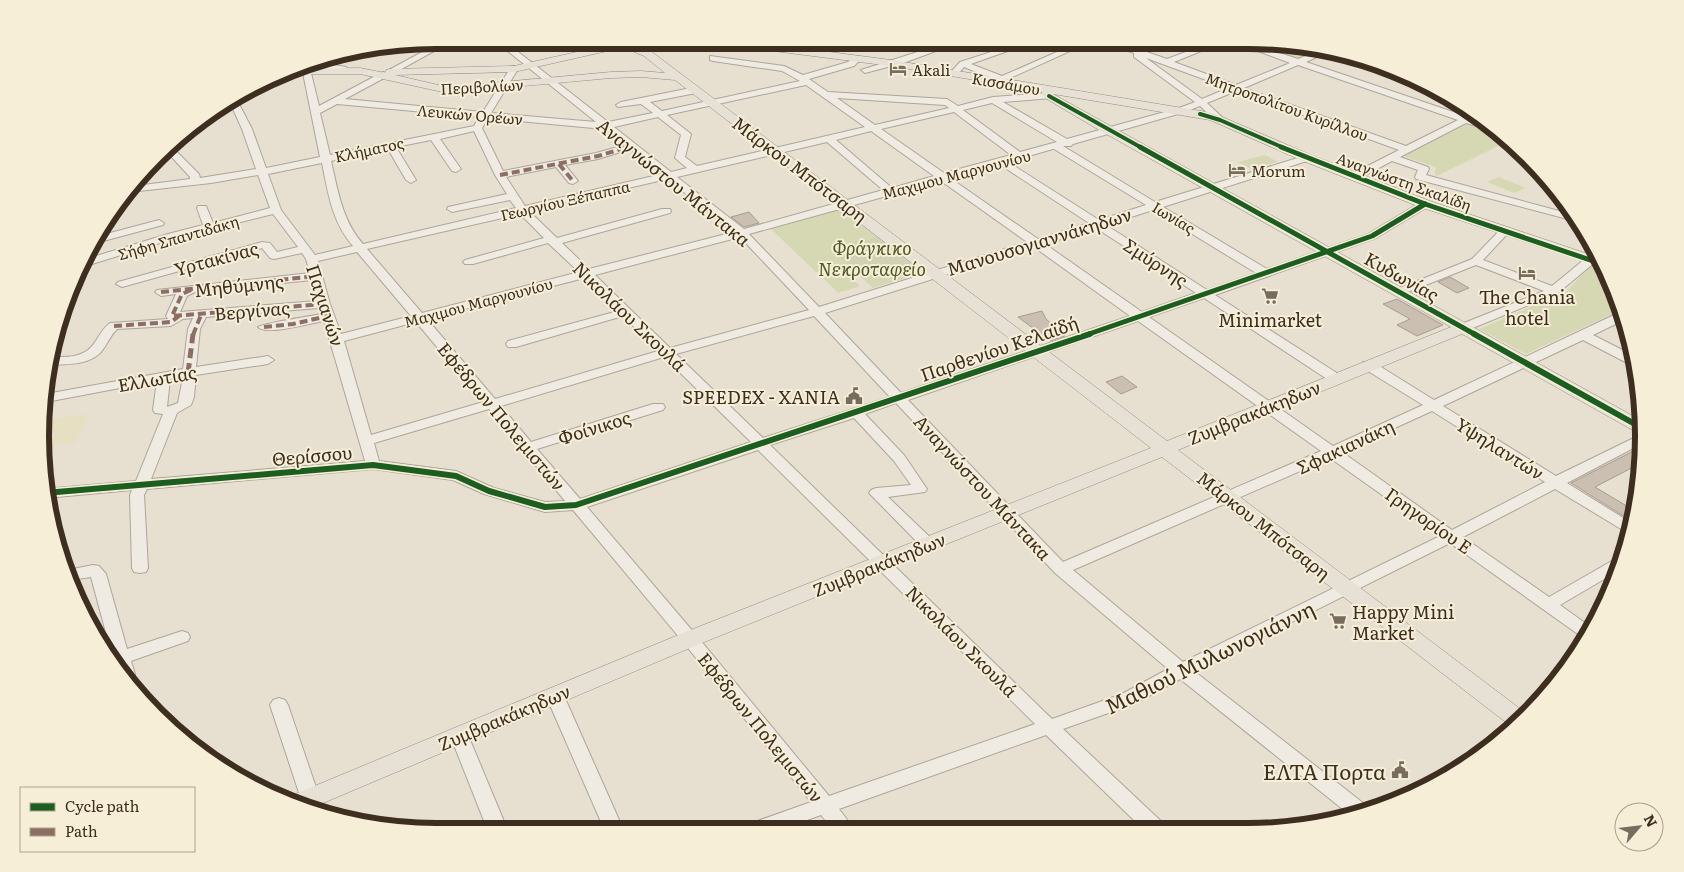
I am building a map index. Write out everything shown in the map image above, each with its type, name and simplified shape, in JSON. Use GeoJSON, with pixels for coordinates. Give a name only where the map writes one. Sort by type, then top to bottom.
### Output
{"type":"FeatureCollection","features":[{"type":"Feature","properties":{"kind":"main road","name":"Μάρκου Μπότσαρη"},"geometry":{"type":"LineString","coordinates":[[388,73],[514,69],[603,49]]}},
{"type":"Feature","properties":{"kind":"main road","name":"Μάρκου Μπότσαρη"},"geometry":{"type":"LineString","coordinates":[[640,49],[846,204],[1514,717]]}},
{"type":"Feature","properties":{"kind":"main road","name":"Κισσάμου"},"geometry":{"type":"LineString","coordinates":[[781,49],[891,63],[999,80],[1047,92],[1182,110]]}},
{"type":"Feature","properties":{"kind":"main road","name":"Περιβολίων"},"geometry":{"type":"LineString","coordinates":[[319,67],[388,73],[438,90],[505,86],[624,74],[679,77]]}},
{"type":"Feature","properties":{"kind":"main road","name":"Κυδωνίας"},"geometry":{"type":"LineString","coordinates":[[1047,92],[1110,131],[1635,424]]}},
{"type":"Feature","properties":{"kind":"main road","name":"Αναγνώστη Σκαλίδη"},"geometry":{"type":"LineString","coordinates":[[1182,110],[1220,120],[1307,158],[1425,204],[1592,259]]}},
{"type":"Feature","properties":{"kind":"main road","name":"Ζυμβρακάκηδων"},"geometry":{"type":"LineString","coordinates":[[312,803],[459,735],[690,639],[1270,408],[1336,378],[1463,328]]}},
{"type":"Feature","properties":{"kind":"street"},"geometry":{"type":"LineString","coordinates":[[315,112],[433,49]]}},
{"type":"Feature","properties":{"kind":"street","name":"Αναγνώστου Μάντακα"},"geometry":{"type":"LineString","coordinates":[[510,49],[604,126],[742,234],[1061,569],[1181,670],[1355,808]]}},
{"type":"Feature","properties":{"kind":"street"},"geometry":{"type":"LineString","coordinates":[[820,54],[823,49]]}},
{"type":"Feature","properties":{"kind":"street"},"geometry":{"type":"LineString","coordinates":[[864,70],[932,49]]}},
{"type":"Feature","properties":{"kind":"street"},"geometry":{"type":"LineString","coordinates":[[954,73],[964,64],[1008,49]]}},
{"type":"Feature","properties":{"kind":"street"},"geometry":{"type":"LineString","coordinates":[[999,80],[1070,49]]}},
{"type":"Feature","properties":{"kind":"street"},"geometry":{"type":"LineString","coordinates":[[1132,49],[1154,68],[1201,102],[1220,120]]}},
{"type":"Feature","properties":{"kind":"street","name":"Μητροπολίτου Κυρίλλου"},"geometry":{"type":"LineString","coordinates":[[1132,49],[1407,150]]}},
{"type":"Feature","properties":{"kind":"street"},"geometry":{"type":"LineString","coordinates":[[1154,68],[1201,49]]}},
{"type":"Feature","properties":{"kind":"street"},"geometry":{"type":"LineString","coordinates":[[1260,50],[1477,124]]}},
{"type":"Feature","properties":{"kind":"street","name":"Μαχιμου Mαργουνίου"},"geometry":{"type":"LineString","coordinates":[[337,339],[742,234],[1062,145],[1182,110],[1316,55]]}},
{"type":"Feature","properties":{"kind":"street","name":"Γρηγορίου Ε"},"geometry":{"type":"LineString","coordinates":[[712,58],[784,69],[805,80],[1583,629]]}},
{"type":"Feature","properties":{"kind":"street"},"geometry":{"type":"LineString","coordinates":[[604,126],[805,80],[851,64],[857,59]]}},
{"type":"Feature","properties":{"kind":"street","name":"Κισσάμου"},"geometry":{"type":"LineString","coordinates":[[964,64],[999,80]]}},
{"type":"Feature","properties":{"kind":"street"},"geometry":{"type":"LineString","coordinates":[[477,128],[514,69]]}},
{"type":"Feature","properties":{"kind":"street","name":"Εφέδρων Πολεμιστών"},"geometry":{"type":"LineString","coordinates":[[310,70],[315,112],[325,159],[340,217],[350,236],[690,639],[839,823]]}},
{"type":"Feature","properties":{"kind":"street"},"geometry":{"type":"LineString","coordinates":[[620,105],[696,90]]}},
{"type":"Feature","properties":{"kind":"street","name":"Γεωργίου Ξέπαππα"},"geometry":{"type":"LineString","coordinates":[[312,259],[956,108],[1047,92]]}},
{"type":"Feature","properties":{"kind":"street"},"geometry":{"type":"LineString","coordinates":[[826,95],[947,102],[1020,157]]}},
{"type":"Feature","properties":{"kind":"street","name":"Ιωνίας"},"geometry":{"type":"LineString","coordinates":[[993,100],[1154,205],[1265,273]]}},
{"type":"Feature","properties":{"kind":"street","name":"Λευκών Ορέων"},"geometry":{"type":"LineString","coordinates":[[336,101],[604,126]]}},
{"type":"Feature","properties":{"kind":"street"},"geometry":{"type":"LineString","coordinates":[[643,101],[686,134],[680,158],[696,170]]}},
{"type":"Feature","properties":{"kind":"street","name":"Παχιανών"},"geometry":{"type":"LineString","coordinates":[[235,105],[247,129],[276,210],[312,259],[374,465]]}},
{"type":"Feature","properties":{"kind":"street"},"geometry":{"type":"LineString","coordinates":[[1354,177],[1469,118]]}},
{"type":"Feature","properties":{"kind":"street","name":"Κλήματος"},"geometry":{"type":"LineString","coordinates":[[139,188],[196,182],[261,171],[477,128]]}},
{"type":"Feature","properties":{"kind":"street","name":"Νικολάου Σκουλά"},"geometry":{"type":"LineString","coordinates":[[477,128],[481,140],[500,175],[522,210],[1050,728],[1150,823]]}},
{"type":"Feature","properties":{"kind":"street"},"geometry":{"type":"LineString","coordinates":[[434,136],[456,169]]}},
{"type":"Feature","properties":{"kind":"street"},"geometry":{"type":"LineString","coordinates":[[828,138],[891,192]]}},
{"type":"Feature","properties":{"kind":"street"},"geometry":{"type":"LineString","coordinates":[[390,145],[411,180]]}},
{"type":"Feature","properties":{"kind":"street"},"geometry":{"type":"LineString","coordinates":[[500,175],[558,164],[631,146]]}},
{"type":"Feature","properties":{"kind":"street"},"geometry":{"type":"LineString","coordinates":[[172,153],[195,176],[196,182]]}},
{"type":"Feature","properties":{"kind":"street","name":"Μανουσογιαννάκηδων"},"geometry":{"type":"LineString","coordinates":[[367,441],[668,352],[816,312],[1307,158]]}},
{"type":"Feature","properties":{"kind":"street"},"geometry":{"type":"LineString","coordinates":[[1393,158],[1424,170],[1420,177],[1566,216]]}},
{"type":"Feature","properties":{"kind":"street","name":"Σμύρνης"},"geometry":{"type":"LineString","coordinates":[[1002,162],[1336,378]]}},
{"type":"Feature","properties":{"kind":"street"},"geometry":{"type":"LineString","coordinates":[[558,164],[573,181]]}},
{"type":"Feature","properties":{"kind":"street"},"geometry":{"type":"LineString","coordinates":[[452,209],[512,196]]}},
{"type":"Feature","properties":{"kind":"street","name":"Παρθενίου Κελαϊδή"},"geometry":{"type":"LineString","coordinates":[[576,505],[899,398],[1328,252],[1372,236],[1425,204]]}},
{"type":"Feature","properties":{"kind":"street"},"geometry":{"type":"LineString","coordinates":[[202,208],[209,226]]}},
{"type":"Feature","properties":{"kind":"street","name":"Σήφη Σπαντιδάκη"},"geometry":{"type":"LineString","coordinates":[[91,262],[153,241],[276,210]]}},
{"type":"Feature","properties":{"kind":"street"},"geometry":{"type":"LineString","coordinates":[[469,262],[666,211]]}},
{"type":"Feature","properties":{"kind":"street"},"geometry":{"type":"LineString","coordinates":[[103,238],[159,223]]}},
{"type":"Feature","properties":{"kind":"street"},"geometry":{"type":"LineString","coordinates":[[148,226],[153,241]]}},
{"type":"Feature","properties":{"kind":"street"},"geometry":{"type":"LineString","coordinates":[[1398,292],[1476,261],[1505,231]]}},
{"type":"Feature","properties":{"kind":"street"},"geometry":{"type":"LineString","coordinates":[[100,245],[106,257]]}},
{"type":"Feature","properties":{"kind":"street","name":"Υρτακίνας"},"geometry":{"type":"LineString","coordinates":[[122,284],[262,245],[266,245],[274,256],[304,249]]}},
{"type":"Feature","properties":{"kind":"street"},"geometry":{"type":"LineString","coordinates":[[1476,261],[1554,291]]}},
{"type":"Feature","properties":{"kind":"street"},"geometry":{"type":"LineString","coordinates":[[1463,328],[1554,291],[1594,263]]}},
{"type":"Feature","properties":{"kind":"street","name":"Μηθύμνης"},"geometry":{"type":"LineString","coordinates":[[161,292],[318,276]]}},
{"type":"Feature","properties":{"kind":"street","name":"Βεργίνας"},"geometry":{"type":"LineString","coordinates":[[191,290],[182,294],[172,316],[326,310]]}},
{"type":"Feature","properties":{"kind":"street"},"geometry":{"type":"LineString","coordinates":[[264,327],[293,324],[326,310]]}},
{"type":"Feature","properties":{"kind":"street"},"geometry":{"type":"LineString","coordinates":[[512,344],[626,312]]}},
{"type":"Feature","properties":{"kind":"street"},"geometry":{"type":"LineString","coordinates":[[164,376],[160,410],[171,410],[184,405],[187,397],[194,329],[201,315]]}},
{"type":"Feature","properties":{"kind":"street","name":"Βεργίνας"},"geometry":{"type":"LineString","coordinates":[[56,360],[88,357],[98,348],[110,328],[114,326],[171,322],[179,316]]}},
{"type":"Feature","properties":{"kind":"street","name":"Σφακιανάκη"},"geometry":{"type":"LineString","coordinates":[[1061,569],[1230,498],[1526,363],[1617,319]]}},
{"type":"Feature","properties":{"kind":"street"},"geometry":{"type":"LineString","coordinates":[[1584,335],[1628,358]]}},
{"type":"Feature","properties":{"kind":"street","name":"Ελλωτίας"},"geometry":{"type":"LineString","coordinates":[[51,397],[164,376],[268,360]]}},
{"type":"Feature","properties":{"kind":"street","name":"Υψηλαντών"},"geometry":{"type":"LineString","coordinates":[[1368,365],[1625,525]]}},
{"type":"Feature","properties":{"kind":"street","name":"Φοίνικος"},"geometry":{"type":"LineString","coordinates":[[529,447],[658,407]]}},
{"type":"Feature","properties":{"kind":"street"},"geometry":{"type":"LineString","coordinates":[[140,568],[137,495],[171,410]]}},
{"type":"Feature","properties":{"kind":"street"},"geometry":{"type":"LineString","coordinates":[[856,412],[892,450],[916,480],[920,490],[876,492],[928,544]]}},
{"type":"Feature","properties":{"kind":"street","name":"Μαθιού Μυλωνογιάννη"},"geometry":{"type":"LineString","coordinates":[[775,823],[1050,728],[1128,699],[1181,670],[1452,536],[1635,442]]}},
{"type":"Feature","properties":{"kind":"street","name":"Θερίσσου"},"geometry":{"type":"LineString","coordinates":[[53,492],[374,465],[456,476],[489,490],[545,507],[576,505]]}},
{"type":"Feature","properties":{"kind":"street"},"geometry":{"type":"LineString","coordinates":[[1549,604],[1612,568]]}},
{"type":"Feature","properties":{"kind":"street"},"geometry":{"type":"LineString","coordinates":[[74,574],[93,570],[98,574],[120,659]]}},
{"type":"Feature","properties":{"kind":"street"},"geometry":{"type":"LineString","coordinates":[[123,663],[182,636]]}},
{"type":"Feature","properties":{"kind":"street"},"geometry":{"type":"LineString","coordinates":[[554,696],[611,823]]}},
{"type":"Feature","properties":{"kind":"street"},"geometry":{"type":"LineString","coordinates":[[279,705],[306,801]]}},
{"type":"Feature","properties":{"kind":"street"},"geometry":{"type":"LineString","coordinates":[[459,735],[495,823]]}},
{"type":"Feature","properties":{"kind":"shaded area"},"geometry":{"type":"Polygon","coordinates":[[[89,414],[75,443],[49,445],[50,419],[89,414]]]}},
{"type":"Feature","properties":{"kind":"green space"},"geometry":{"type":"Polygon","coordinates":[[[1268,50],[1313,54],[1299,60],[1268,50]]]}},
{"type":"Feature","properties":{"kind":"green space"},"geometry":{"type":"Polygon","coordinates":[[[1467,124],[1486,130],[1504,146],[1500,145],[1437,176],[1435,174],[1436,167],[1403,156],[1467,124]]]}},
{"type":"Feature","properties":{"kind":"green space"},"geometry":{"type":"Polygon","coordinates":[[[1265,155],[1278,162],[1251,169],[1238,162],[1265,155]]]}},
{"type":"Feature","properties":{"kind":"green space"},"geometry":{"type":"Polygon","coordinates":[[[1499,177],[1526,188],[1514,193],[1487,182],[1499,177]]]}},
{"type":"Feature","properties":{"kind":"green space"},"geometry":{"type":"Polygon","coordinates":[[[840,208],[877,237],[831,250],[864,279],[913,265],[923,273],[873,288],[846,264],[816,272],[770,228],[840,208]]]}},
{"type":"Feature","properties":{"kind":"green space","name":"Φράγκικο Νεκροταφείο"},"geometry":{"type":"Polygon","coordinates":[[[877,237],[893,249],[897,248],[901,251],[898,253],[913,265],[864,279],[831,250],[877,237]]]}},
{"type":"Feature","properties":{"kind":"green space"},"geometry":{"type":"Polygon","coordinates":[[[1590,266],[1597,268],[1615,311],[1526,354],[1479,329],[1566,292],[1590,266]]]}},
{"type":"Feature","properties":{"kind":"green space"},"geometry":{"type":"Polygon","coordinates":[[[839,267],[860,286],[838,293],[818,273],[839,267]]]}},
{"type":"Feature","properties":{"kind":"building"},"geometry":{"type":"Polygon","coordinates":[[[749,212],[759,223],[744,227],[731,217],[749,212]]]}},
{"type":"Feature","properties":{"kind":"building"},"geometry":{"type":"Polygon","coordinates":[[[1450,277],[1469,288],[1457,293],[1438,282],[1450,277]]]}},
{"type":"Feature","properties":{"kind":"building"},"geometry":{"type":"Polygon","coordinates":[[[1397,299],[1443,325],[1417,336],[1397,325],[1410,319],[1383,304],[1397,299]]]}},
{"type":"Feature","properties":{"kind":"building"},"geometry":{"type":"Polygon","coordinates":[[[1042,311],[1046,319],[1065,336],[1050,341],[1018,317],[1042,311]]]}},
{"type":"Feature","properties":{"kind":"building"},"geometry":{"type":"Polygon","coordinates":[[[1122,376],[1137,387],[1121,394],[1106,382],[1122,376]]]}},
{"type":"Feature","properties":{"kind":"building"},"geometry":{"type":"Polygon","coordinates":[[[1634,450],[1634,467],[1595,487],[1629,507],[1627,518],[1571,483],[1634,450]]]}},
{"type":"Feature","properties":{"kind":"marked path"},"geometry":{"type":"LineString","coordinates":[[500,175],[598,156],[631,146]]}},
{"type":"Feature","properties":{"kind":"marked path"},"geometry":{"type":"LineString","coordinates":[[559,164],[573,181]]}},
{"type":"Feature","properties":{"kind":"marked path"},"geometry":{"type":"LineString","coordinates":[[161,292],[317,276]]}},
{"type":"Feature","properties":{"kind":"marked path"},"geometry":{"type":"LineString","coordinates":[[191,290],[182,294],[172,316],[324,304]]}},
{"type":"Feature","properties":{"kind":"marked path"},"geometry":{"type":"LineString","coordinates":[[188,373],[194,329],[201,315]]}},
{"type":"Feature","properties":{"kind":"marked path"},"geometry":{"type":"LineString","coordinates":[[114,326],[171,322],[179,316]]}},
{"type":"Feature","properties":{"kind":"marked path"},"geometry":{"type":"LineString","coordinates":[[264,327],[293,324],[328,316]]}},
{"type":"Feature","properties":{"kind":"cycle path"},"geometry":{"type":"LineString","coordinates":[[1049,96],[1635,424]]}},
{"type":"Feature","properties":{"kind":"cycle path"},"geometry":{"type":"LineString","coordinates":[[1200,114],[1220,120],[1307,158],[1425,204],[1593,261]]}},
{"type":"Feature","properties":{"kind":"cycle path"},"geometry":{"type":"LineString","coordinates":[[53,492],[373,465],[456,476],[489,491],[545,507],[576,505],[996,366],[1328,252],[1372,236],[1425,204]]}},
{"type":"Feature","properties":{"kind":"place","name":"Akali"},"geometry":{"type":"Point","coordinates":[898,69]}},
{"type":"Feature","properties":{"kind":"place","name":"Morum"},"geometry":{"type":"Point","coordinates":[1237,170]}},
{"type":"Feature","properties":{"kind":"place","name":"The Chania hotel"},"geometry":{"type":"Point","coordinates":[1527,273]}},
{"type":"Feature","properties":{"kind":"place","name":"Minimarket"},"geometry":{"type":"Point","coordinates":[1270,296]}},
{"type":"Feature","properties":{"kind":"place","name":"SPEEDEX - ΧΑΝΙΑ"},"geometry":{"type":"Point","coordinates":[854,396]}},
{"type":"Feature","properties":{"kind":"place","name":"Happy Mini Market"},"geometry":{"type":"Point","coordinates":[1338,621]}},
{"type":"Feature","properties":{"kind":"place","name":"ΕΛΤΑ Πορτα"},"geometry":{"type":"Point","coordinates":[1400,770]}}]}
